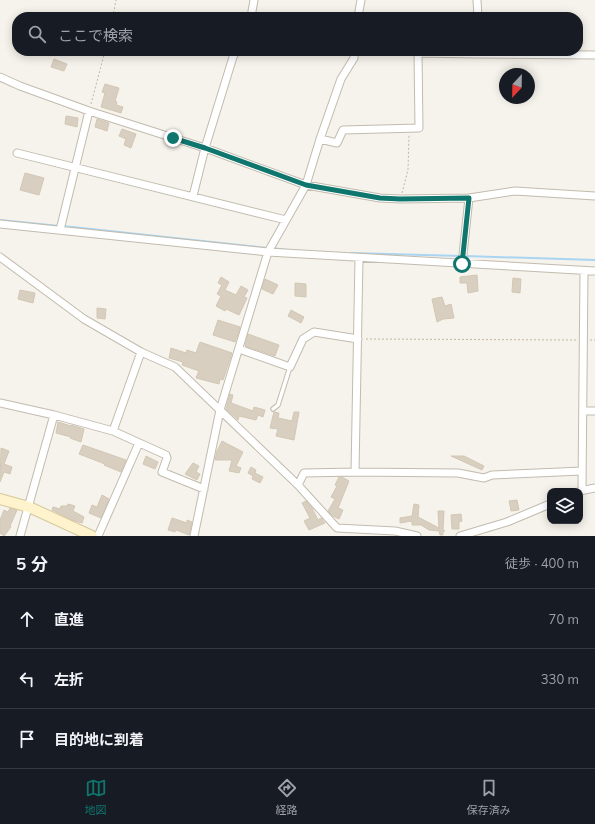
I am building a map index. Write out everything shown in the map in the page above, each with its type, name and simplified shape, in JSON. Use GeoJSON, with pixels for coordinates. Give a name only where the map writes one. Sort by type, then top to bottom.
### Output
{"type":"FeatureCollection","features":[{"type":"Feature","properties":{"kind":"main road"},"geometry":{"type":"LineString","coordinates":[[0,499],[29,508],[92,536]]}},
{"type":"Feature","properties":{"kind":"street"},"geometry":{"type":"LineString","coordinates":[[252,12],[254,0]]}},
{"type":"Feature","properties":{"kind":"street"},"geometry":{"type":"LineString","coordinates":[[359,12],[361,0]]}},
{"type":"Feature","properties":{"kind":"street"},"geometry":{"type":"LineString","coordinates":[[478,0],[478,12]]}},
{"type":"Feature","properties":{"kind":"street"},"geometry":{"type":"LineString","coordinates":[[583,55],[595,55]]}},
{"type":"Feature","properties":{"kind":"street"},"geometry":{"type":"LineString","coordinates":[[193,196],[205,148],[234,56]]}},
{"type":"Feature","properties":{"kind":"street"},"geometry":{"type":"LineString","coordinates":[[194,536],[220,410],[268,252],[306,185],[320,139],[342,79],[354,56]]}},
{"type":"Feature","properties":{"kind":"street"},"geometry":{"type":"LineString","coordinates":[[320,139],[337,143],[343,130],[419,128],[418,56]]}},
{"type":"Feature","properties":{"kind":"street"},"geometry":{"type":"LineString","coordinates":[[0,77],[20,86],[89,111],[205,148],[306,185],[380,198],[400,199],[469,198],[515,191],[595,196]]}},
{"type":"Feature","properties":{"kind":"street"},"geometry":{"type":"LineString","coordinates":[[60,230],[89,111]]}},
{"type":"Feature","properties":{"kind":"street"},"geometry":{"type":"LineString","coordinates":[[17,153],[286,220]]}},
{"type":"Feature","properties":{"kind":"street"},"geometry":{"type":"LineString","coordinates":[[462,264],[469,198]]}},
{"type":"Feature","properties":{"kind":"street"},"geometry":{"type":"LineString","coordinates":[[0,224],[268,252],[595,271]]}},
{"type":"Feature","properties":{"kind":"street"},"geometry":{"type":"LineString","coordinates":[[0,257],[84,319],[141,352],[175,367],[298,485],[337,528],[395,531],[417,536]]}},
{"type":"Feature","properties":{"kind":"street"},"geometry":{"type":"LineString","coordinates":[[355,472],[359,258]]}},
{"type":"Feature","properties":{"kind":"street"},"geometry":{"type":"LineString","coordinates":[[581,488],[584,271]]}},
{"type":"Feature","properties":{"kind":"street"},"geometry":{"type":"LineString","coordinates":[[239,349],[290,367],[303,339],[314,332],[358,339]]}},
{"type":"Feature","properties":{"kind":"street"},"geometry":{"type":"LineString","coordinates":[[113,431],[141,352]]}},
{"type":"Feature","properties":{"kind":"street"},"geometry":{"type":"LineString","coordinates":[[0,403],[54,415],[113,431],[166,455],[167,458],[162,472],[204,489]]}},
{"type":"Feature","properties":{"kind":"street"},"geometry":{"type":"LineString","coordinates":[[583,411],[595,411]]}},
{"type":"Feature","properties":{"kind":"street"},"geometry":{"type":"LineString","coordinates":[[20,536],[54,415]]}},
{"type":"Feature","properties":{"kind":"street"},"geometry":{"type":"LineString","coordinates":[[98,536],[139,443]]}},
{"type":"Feature","properties":{"kind":"street"},"geometry":{"type":"LineString","coordinates":[[298,485],[304,473],[458,472],[484,478],[492,475],[582,471]]}},
{"type":"Feature","properties":{"kind":"street"},"geometry":{"type":"LineString","coordinates":[[583,490],[595,488]]}},
{"type":"Feature","properties":{"kind":"street"},"geometry":{"type":"LineString","coordinates":[[460,536],[507,522],[547,505]]}},
{"type":"Feature","properties":{"kind":"lane"},"geometry":{"type":"LineString","coordinates":[[273,409],[278,405],[290,367]]}},
{"type":"Feature","properties":{"kind":"path"},"geometry":{"type":"LineString","coordinates":[[114,12],[116,0]]}},
{"type":"Feature","properties":{"kind":"path"},"geometry":{"type":"LineString","coordinates":[[89,111],[104,56]]}},
{"type":"Feature","properties":{"kind":"path"},"geometry":{"type":"LineString","coordinates":[[400,199],[408,170],[409,128]]}},
{"type":"Feature","properties":{"kind":"path"},"geometry":{"type":"LineString","coordinates":[[358,339],[584,340]]}},
{"type":"Feature","properties":{"kind":"building"},"geometry":{"type":"Polygon","coordinates":[[[54,59],[67,64],[64,71],[51,67],[54,59]]]}},
{"type":"Feature","properties":{"kind":"building"},"geometry":{"type":"Polygon","coordinates":[[[105,84],[119,88],[115,101],[117,102],[116,105],[123,107],[121,113],[101,107],[105,93],[102,92],[105,84]]]}},
{"type":"Feature","properties":{"kind":"building"},"geometry":{"type":"Polygon","coordinates":[[[66,116],[78,118],[77,127],[65,124],[66,116]]]}},
{"type":"Feature","properties":{"kind":"building"},"geometry":{"type":"Polygon","coordinates":[[[97,119],[109,123],[107,131],[95,127],[97,119]]]}},
{"type":"Feature","properties":{"kind":"building"},"geometry":{"type":"Polygon","coordinates":[[[122,129],[136,134],[131,148],[124,145],[126,139],[119,136],[122,129]]]}},
{"type":"Feature","properties":{"kind":"building"},"geometry":{"type":"Polygon","coordinates":[[[25,173],[44,178],[39,195],[20,190],[25,173]]]}},
{"type":"Feature","properties":{"kind":"building"},"geometry":{"type":"Polygon","coordinates":[[[477,275],[478,291],[468,293],[467,283],[460,283],[460,277],[477,275]]]}},
{"type":"Feature","properties":{"kind":"building"},"geometry":{"type":"Polygon","coordinates":[[[221,277],[229,282],[225,290],[236,295],[241,286],[248,290],[244,297],[247,298],[239,315],[226,309],[225,311],[216,306],[221,296],[217,294],[222,285],[218,283],[221,277]]]}},
{"type":"Feature","properties":{"kind":"building"},"geometry":{"type":"Polygon","coordinates":[[[513,278],[521,279],[520,293],[512,292],[513,278]]]}},
{"type":"Feature","properties":{"kind":"building"},"geometry":{"type":"Polygon","coordinates":[[[265,279],[278,285],[273,294],[262,289],[265,279]]]}},
{"type":"Feature","properties":{"kind":"building"},"geometry":{"type":"Polygon","coordinates":[[[295,283],[306,284],[306,297],[295,296],[295,283]]]}},
{"type":"Feature","properties":{"kind":"building"},"geometry":{"type":"Polygon","coordinates":[[[20,290],[35,293],[33,303],[18,299],[20,290]]]}},
{"type":"Feature","properties":{"kind":"building"},"geometry":{"type":"Polygon","coordinates":[[[442,297],[445,306],[451,304],[454,318],[443,319],[437,322],[432,299],[442,297]]]}},
{"type":"Feature","properties":{"kind":"building"},"geometry":{"type":"Polygon","coordinates":[[[97,308],[106,309],[105,319],[97,318],[97,308]]]}},
{"type":"Feature","properties":{"kind":"building"},"geometry":{"type":"Polygon","coordinates":[[[291,310],[304,317],[301,323],[288,316],[291,310]]]}},
{"type":"Feature","properties":{"kind":"building"},"geometry":{"type":"Polygon","coordinates":[[[218,320],[240,327],[235,342],[213,335],[218,320]]]}},
{"type":"Feature","properties":{"kind":"building"},"geometry":{"type":"Polygon","coordinates":[[[248,334],[279,345],[275,356],[245,346],[248,334]]]}},
{"type":"Feature","properties":{"kind":"building"},"geometry":{"type":"Polygon","coordinates":[[[200,342],[232,353],[223,380],[220,379],[219,384],[196,378],[199,371],[182,365],[183,362],[169,358],[171,348],[186,353],[187,350],[196,353],[200,342]]]}},
{"type":"Feature","properties":{"kind":"building"},"geometry":{"type":"Polygon","coordinates":[[[230,394],[233,395],[231,403],[253,411],[254,407],[265,410],[263,417],[258,415],[256,420],[239,416],[238,420],[226,409],[230,394]]]}},
{"type":"Feature","properties":{"kind":"building"},"geometry":{"type":"Polygon","coordinates":[[[274,412],[279,413],[278,418],[292,421],[294,412],[299,412],[294,440],[276,436],[278,429],[270,428],[274,412]]]}},
{"type":"Feature","properties":{"kind":"building"},"geometry":{"type":"Polygon","coordinates":[[[58,422],[84,429],[81,442],[70,438],[71,437],[56,433],[58,422]]]}},
{"type":"Feature","properties":{"kind":"building"},"geometry":{"type":"Polygon","coordinates":[[[222,441],[243,452],[236,466],[241,468],[239,473],[229,471],[232,460],[215,460],[217,451],[222,441]]]}},
{"type":"Feature","properties":{"kind":"building"},"geometry":{"type":"Polygon","coordinates":[[[83,445],[126,460],[121,472],[79,454],[83,445]]]}},
{"type":"Feature","properties":{"kind":"building"},"geometry":{"type":"Polygon","coordinates":[[[1,448],[9,451],[4,464],[12,467],[10,474],[4,472],[0,482],[1,448]]]}},
{"type":"Feature","properties":{"kind":"building"},"geometry":{"type":"Polygon","coordinates":[[[146,456],[158,462],[155,469],[143,464],[146,456]]]}},
{"type":"Feature","properties":{"kind":"building"},"geometry":{"type":"Polygon","coordinates":[[[451,456],[464,456],[484,466],[482,470],[451,456]]]}},
{"type":"Feature","properties":{"kind":"building"},"geometry":{"type":"Polygon","coordinates":[[[193,463],[199,466],[196,472],[200,474],[197,480],[185,474],[193,463]]]}},
{"type":"Feature","properties":{"kind":"building"},"geometry":{"type":"Polygon","coordinates":[[[251,467],[256,470],[255,473],[263,477],[260,483],[252,479],[253,476],[248,473],[251,467]]]}},
{"type":"Feature","properties":{"kind":"building"},"geometry":{"type":"Polygon","coordinates":[[[339,477],[349,481],[338,508],[343,510],[339,519],[328,511],[335,499],[331,497],[337,486],[335,485],[339,477]]]}},
{"type":"Feature","properties":{"kind":"building"},"geometry":{"type":"Polygon","coordinates":[[[102,495],[109,499],[101,518],[89,513],[92,505],[97,507],[102,495]]]}},
{"type":"Feature","properties":{"kind":"building"},"geometry":{"type":"Polygon","coordinates":[[[517,500],[519,510],[511,511],[509,501],[517,500]]]}},
{"type":"Feature","properties":{"kind":"building"},"geometry":{"type":"Polygon","coordinates":[[[306,501],[312,508],[318,520],[321,518],[325,523],[309,530],[304,521],[310,518],[302,503],[306,501]]]}},
{"type":"Feature","properties":{"kind":"building"},"geometry":{"type":"Polygon","coordinates":[[[68,504],[75,506],[73,511],[84,517],[82,523],[72,520],[52,510],[53,507],[60,509],[61,506],[67,506],[68,504]]]}},
{"type":"Feature","properties":{"kind":"building"},"geometry":{"type":"Polygon","coordinates":[[[414,504],[419,505],[418,517],[439,528],[438,511],[444,511],[443,530],[445,531],[443,531],[443,535],[440,535],[439,531],[429,530],[421,525],[412,525],[412,521],[400,523],[400,518],[412,516],[414,504]]]}},
{"type":"Feature","properties":{"kind":"building"},"geometry":{"type":"Polygon","coordinates":[[[10,508],[17,510],[10,526],[11,527],[4,536],[0,533],[0,520],[4,510],[8,512],[10,508]]]}},
{"type":"Feature","properties":{"kind":"building"},"geometry":{"type":"Polygon","coordinates":[[[461,514],[462,521],[459,522],[459,529],[452,529],[451,515],[461,514]]]}},
{"type":"Feature","properties":{"kind":"building"},"geometry":{"type":"Polygon","coordinates":[[[172,518],[187,523],[187,520],[192,522],[189,535],[176,530],[175,532],[168,530],[172,518]]]}},
{"type":"Feature","properties":{"kind":"waterway"},"geometry":{"type":"LineString","coordinates":[[0,220],[59,226]]}},
{"type":"Feature","properties":{"kind":"waterway"},"geometry":{"type":"LineString","coordinates":[[63,226],[267,248]]}},
{"type":"Feature","properties":{"kind":"waterway"},"geometry":{"type":"LineString","coordinates":[[272,248],[287,250]]}},
{"type":"Feature","properties":{"kind":"waterway"},"geometry":{"type":"LineString","coordinates":[[351,253],[461,256]]}},
{"type":"Feature","properties":{"kind":"waterway"},"geometry":{"type":"LineString","coordinates":[[465,256],[595,260]]}},
{"type":"Feature","properties":{"kind":"route"},"geometry":{"type":"LineString","coordinates":[[173,138],[205,148],[306,185],[380,198],[469,198],[462,264]]}}]}
